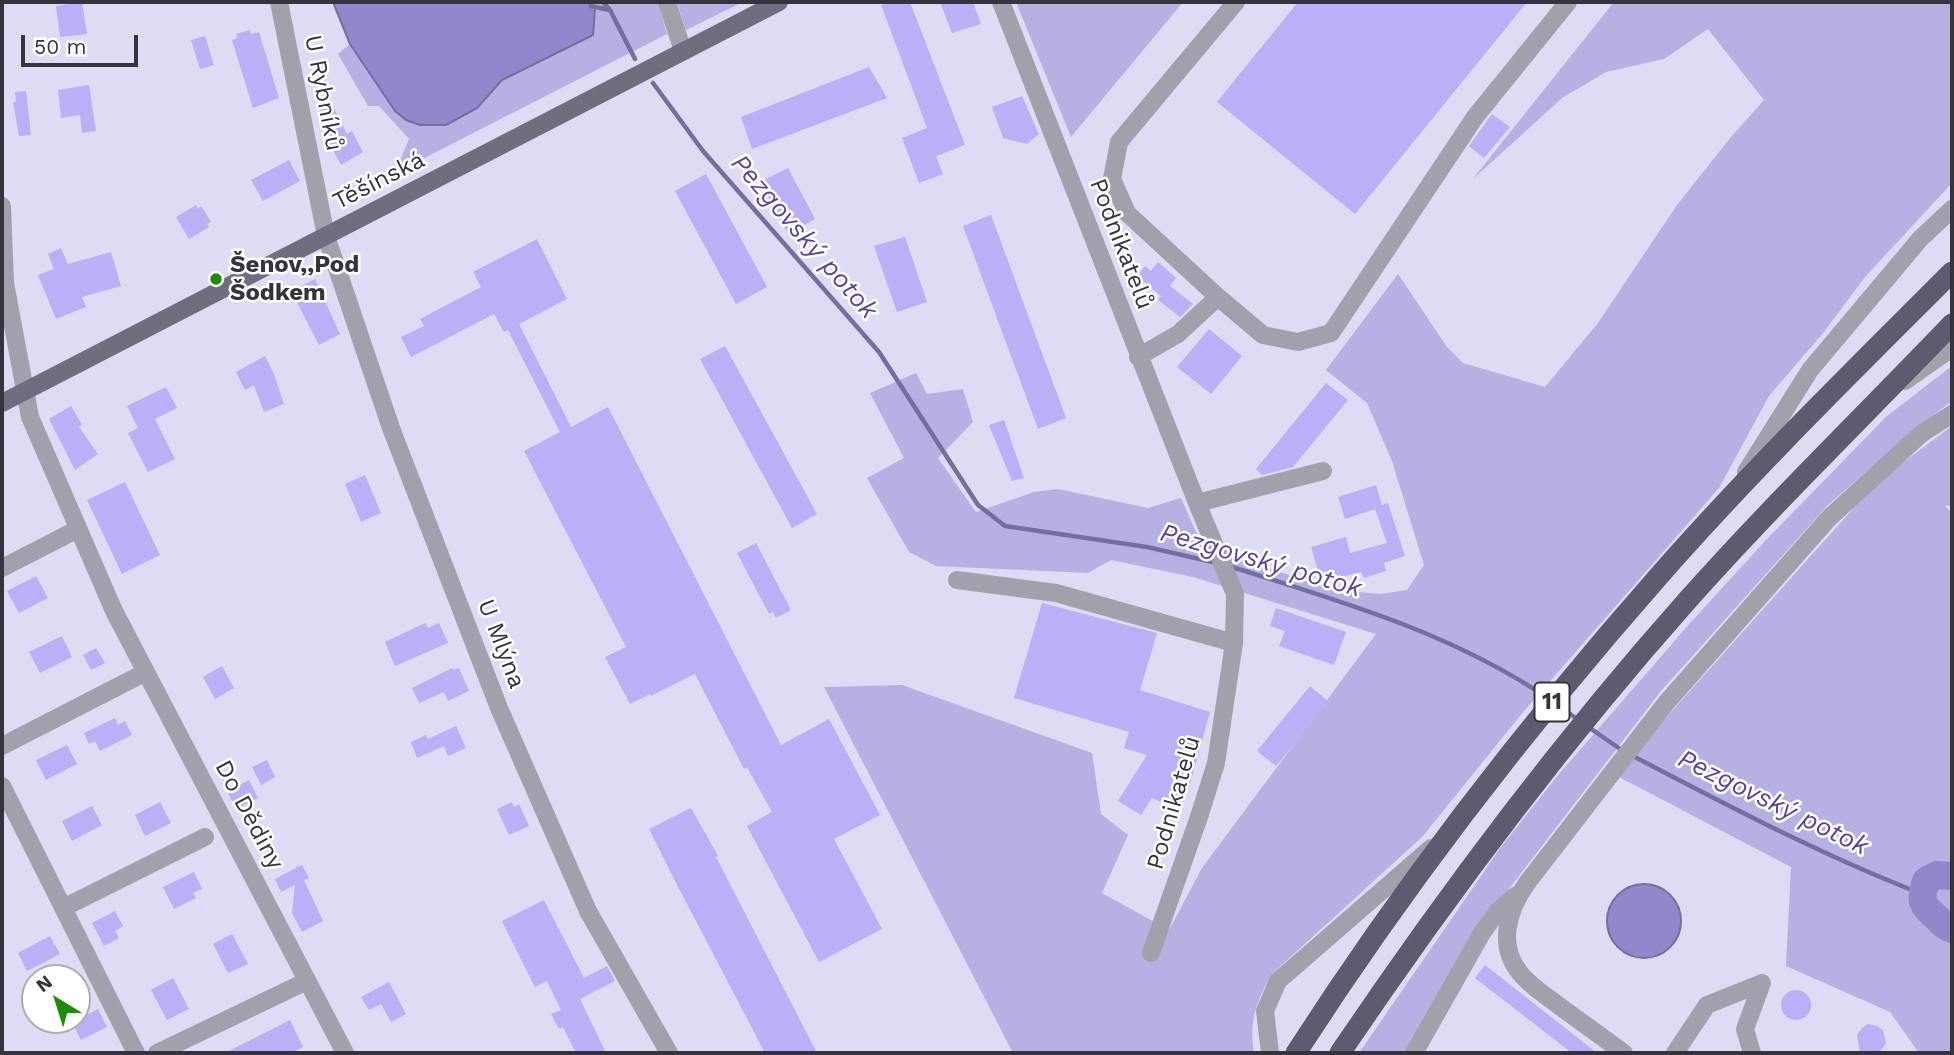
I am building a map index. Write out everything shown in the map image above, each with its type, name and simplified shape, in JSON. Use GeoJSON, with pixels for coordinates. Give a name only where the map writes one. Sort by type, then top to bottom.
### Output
{"type":"FeatureCollection","features":[{"type":"Feature","properties":{"kind":"highway","name":"11"},"geometry":{"type":"LineString","coordinates":[[1296,1053],[1345,977],[1450,832],[1553,700],[1659,576],[1725,505],[1952,272]]}},
{"type":"Feature","properties":{"kind":"highway","name":"11"},"geometry":{"type":"LineString","coordinates":[[1340,1053],[1413,945],[1483,849],[1685,603],[1952,324]]}},
{"type":"Feature","properties":{"kind":"main road","name":"Těšínská"},"geometry":{"type":"LineString","coordinates":[[2,403],[779,2]]}},
{"type":"Feature","properties":{"kind":"street","name":"U Rybníků"},"geometry":{"type":"LineString","coordinates":[[279,2],[326,236]]}},
{"type":"Feature","properties":{"kind":"street"},"geometry":{"type":"LineString","coordinates":[[667,2],[683,51]]}},
{"type":"Feature","properties":{"kind":"street","name":"Podnikatelů"},"geometry":{"type":"LineString","coordinates":[[1001,2],[1138,356],[1235,594],[1234,643],[1216,763],[1151,953]]}},
{"type":"Feature","properties":{"kind":"street"},"geometry":{"type":"LineString","coordinates":[[1236,2],[1119,142],[1112,179],[1127,213],[1218,297],[1263,335],[1298,342],[1331,333],[1475,117],[1569,2]]}},
{"type":"Feature","properties":{"kind":"street","name":"Do Dědiny"},"geometry":{"type":"LineString","coordinates":[[2,206],[5,283],[30,417],[114,611],[345,1053]]}},
{"type":"Feature","properties":{"kind":"street"},"geometry":{"type":"LineString","coordinates":[[1725,505],[1810,370],[1920,239],[1952,209]]}},
{"type":"Feature","properties":{"kind":"street","name":"U Mlýna"},"geometry":{"type":"LineString","coordinates":[[326,236],[391,428],[499,708],[588,911],[669,1053]]}},
{"type":"Feature","properties":{"kind":"street"},"geometry":{"type":"LineString","coordinates":[[1138,356],[1178,334],[1218,297]]}},
{"type":"Feature","properties":{"kind":"street"},"geometry":{"type":"LineString","coordinates":[[1880,400],[1952,348]]}},
{"type":"Feature","properties":{"kind":"street"},"geometry":{"type":"LineString","coordinates":[[1624,1053],[1535,987],[1517,969],[1507,945],[1506,928],[1514,904],[1666,703],[1829,518],[1913,442],[1952,414]]}},
{"type":"Feature","properties":{"kind":"street"},"geometry":{"type":"LineString","coordinates":[[1197,503],[1323,471]]}},
{"type":"Feature","properties":{"kind":"street"},"geometry":{"type":"LineString","coordinates":[[2,568],[78,529]]}},
{"type":"Feature","properties":{"kind":"street"},"geometry":{"type":"LineString","coordinates":[[957,580],[1056,593],[1234,643]]}},
{"type":"Feature","properties":{"kind":"street"},"geometry":{"type":"LineString","coordinates":[[2,746],[146,672]]}},
{"type":"Feature","properties":{"kind":"street"},"geometry":{"type":"LineString","coordinates":[[2,786],[136,1053]]}},
{"type":"Feature","properties":{"kind":"street"},"geometry":{"type":"LineString","coordinates":[[1270,1053],[1265,1011],[1279,981],[1450,832]]}},
{"type":"Feature","properties":{"kind":"street","name":"Do Dědiny"},"geometry":{"type":"LineString","coordinates":[[63,908],[205,837]]}},
{"type":"Feature","properties":{"kind":"street"},"geometry":{"type":"LineString","coordinates":[[1414,1053],[1482,933],[1498,911],[1523,889]]}},
{"type":"Feature","properties":{"kind":"street"},"geometry":{"type":"LineString","coordinates":[[157,1053],[307,981]]}},
{"type":"Feature","properties":{"kind":"street"},"geometry":{"type":"LineString","coordinates":[[1675,1053],[1707,1005],[1762,983],[1745,1029],[1752,1053]]}},
{"type":"Feature","properties":{"kind":"shaded area"},"geometry":{"type":"Polygon","coordinates":[[[333,2],[589,2],[595,8],[593,35],[502,80],[477,108],[446,125],[420,125],[406,120],[395,111],[350,44],[333,2]]]}},
{"type":"Feature","properties":{"kind":"shaded area"},"geometry":{"type":"Polygon","coordinates":[[[590,2],[658,2],[667,34],[395,173],[409,139],[379,106],[368,106],[338,54],[350,44],[395,111],[477,108],[502,80],[593,35],[595,9],[590,2]]]}},
{"type":"Feature","properties":{"kind":"shaded area"},"geometry":{"type":"Polygon","coordinates":[[[677,2],[743,2],[686,30],[677,2]]]}},
{"type":"Feature","properties":{"kind":"shaded area"},"geometry":{"type":"Polygon","coordinates":[[[1016,2],[1183,2],[1071,137],[1016,2]]]}},
{"type":"Feature","properties":{"kind":"shaded area"},"geometry":{"type":"Polygon","coordinates":[[[1614,2],[1952,2],[1952,183],[1865,277],[1824,332],[1769,396],[1719,488],[1524,711],[1422,837],[1273,973],[1255,1011],[1252,1031],[1254,1053],[1013,1053],[824,687],[902,685],[1092,753],[1101,814],[1128,835],[1102,893],[1169,930],[1202,868],[1376,634],[1193,577],[1111,560],[1088,573],[936,566],[909,552],[867,478],[904,458],[870,393],[916,373],[927,394],[963,389],[973,422],[938,458],[976,512],[1034,492],[1058,489],[1148,508],[1181,498],[1202,546],[1334,590],[1381,594],[1407,590],[1424,565],[1392,461],[1367,403],[1326,370],[1398,274],[1447,347],[1463,363],[1545,387],[1598,323],[1677,205],[1764,100],[1708,29],[1664,59],[1606,72],[1562,98],[1472,180],[1614,2]]]}},
{"type":"Feature","properties":{"kind":"shaded area"},"geometry":{"type":"Polygon","coordinates":[[[1952,366],[1952,401],[1908,435],[1827,506],[1661,691],[1475,933],[1405,1053],[1359,1053],[1501,847],[1559,774],[1766,540],[1887,416],[1952,366]]]}},
{"type":"Feature","properties":{"kind":"shaded area"},"geometry":{"type":"Polygon","coordinates":[[[1952,426],[1952,506],[1945,505],[1952,514],[1952,1053],[1919,1053],[1890,1012],[1786,966],[1791,867],[1619,777],[1654,731],[1877,482],[1952,426]]]}},
{"type":"Feature","properties":{"kind":"shaded area"},"geometry":{"type":"Polygon","coordinates":[[[1644,884],[1665,890],[1675,900],[1681,921],[1675,942],[1665,952],[1644,958],[1623,952],[1613,942],[1607,921],[1613,900],[1623,890],[1644,884]]]}},
{"type":"Feature","properties":{"kind":"building"},"geometry":{"type":"Polygon","coordinates":[[[82,2],[87,34],[60,37],[56,6],[82,2]]]}},
{"type":"Feature","properties":{"kind":"building"},"geometry":{"type":"Polygon","coordinates":[[[910,2],[965,145],[936,156],[943,174],[919,183],[902,138],[927,128],[881,5],[910,2]]]}},
{"type":"Feature","properties":{"kind":"building"},"geometry":{"type":"Polygon","coordinates":[[[940,2],[973,2],[981,24],[952,33],[940,2]]]}},
{"type":"Feature","properties":{"kind":"building"},"geometry":{"type":"Polygon","coordinates":[[[1298,2],[1527,2],[1355,214],[1217,102],[1298,2]]]}},
{"type":"Feature","properties":{"kind":"building"},"geometry":{"type":"Polygon","coordinates":[[[250,30],[251,34],[259,32],[279,98],[253,108],[232,40],[237,38],[236,34],[250,30]]]}},
{"type":"Feature","properties":{"kind":"building"},"geometry":{"type":"Polygon","coordinates":[[[205,36],[214,65],[200,69],[191,40],[205,36]]]}},
{"type":"Feature","properties":{"kind":"building"},"geometry":{"type":"Polygon","coordinates":[[[869,67],[887,98],[752,149],[741,117],[869,67]]]}},
{"type":"Feature","properties":{"kind":"building"},"geometry":{"type":"Polygon","coordinates":[[[89,85],[96,131],[82,133],[80,115],[61,118],[58,90],[89,85]]]}},
{"type":"Feature","properties":{"kind":"building"},"geometry":{"type":"Polygon","coordinates":[[[26,91],[31,135],[19,136],[13,102],[16,102],[15,92],[26,91]]]}},
{"type":"Feature","properties":{"kind":"building"},"geometry":{"type":"Polygon","coordinates":[[[1022,96],[1039,134],[1027,144],[1003,138],[992,107],[1022,96]]]}},
{"type":"Feature","properties":{"kind":"building"},"geometry":{"type":"Polygon","coordinates":[[[332,105],[347,134],[352,131],[363,152],[341,165],[329,143],[332,141],[319,111],[332,105]]]}},
{"type":"Feature","properties":{"kind":"building"},"geometry":{"type":"Polygon","coordinates":[[[1492,114],[1510,127],[1484,158],[1469,146],[1492,114]]]}},
{"type":"Feature","properties":{"kind":"building"},"geometry":{"type":"Polygon","coordinates":[[[289,160],[300,181],[263,201],[251,180],[289,160]]]}},
{"type":"Feature","properties":{"kind":"building"},"geometry":{"type":"Polygon","coordinates":[[[788,168],[815,219],[788,234],[760,182],[788,168]]]}},
{"type":"Feature","properties":{"kind":"building"},"geometry":{"type":"Polygon","coordinates":[[[706,174],[767,287],[736,304],[675,191],[706,174]]]}},
{"type":"Feature","properties":{"kind":"building"},"geometry":{"type":"Polygon","coordinates":[[[196,205],[198,209],[201,206],[211,222],[207,224],[209,227],[189,239],[176,217],[196,205]]]}},
{"type":"Feature","properties":{"kind":"building"},"geometry":{"type":"Polygon","coordinates":[[[991,215],[1066,418],[1038,429],[963,226],[991,215]]]}},
{"type":"Feature","properties":{"kind":"building"},"geometry":{"type":"Polygon","coordinates":[[[905,237],[927,302],[897,312],[874,246],[905,237]]]}},
{"type":"Feature","properties":{"kind":"building"},"geometry":{"type":"Polygon","coordinates":[[[537,239],[567,299],[519,324],[571,427],[608,407],[781,745],[829,719],[880,815],[834,839],[882,929],[819,962],[747,826],[772,812],[747,767],[744,769],[695,674],[630,704],[605,657],[626,647],[524,451],[560,432],[508,330],[504,332],[494,314],[411,357],[401,337],[424,326],[420,319],[481,287],[473,272],[537,239]]]}},
{"type":"Feature","properties":{"kind":"building"},"geometry":{"type":"Polygon","coordinates":[[[61,248],[68,264],[111,252],[121,286],[82,297],[86,307],[56,319],[38,275],[54,269],[48,254],[61,248]]]}},
{"type":"Feature","properties":{"kind":"building"},"geometry":{"type":"Polygon","coordinates":[[[1158,262],[1176,278],[1170,286],[1193,304],[1180,317],[1158,300],[1161,296],[1137,276],[1145,266],[1151,271],[1158,262]]]}},
{"type":"Feature","properties":{"kind":"building"},"geometry":{"type":"Polygon","coordinates":[[[315,279],[340,334],[319,345],[291,291],[315,279]]]}},
{"type":"Feature","properties":{"kind":"building"},"geometry":{"type":"Polygon","coordinates":[[[1209,329],[1242,356],[1211,394],[1177,367],[1209,329]]]}},
{"type":"Feature","properties":{"kind":"building"},"geometry":{"type":"Polygon","coordinates":[[[725,346],[817,514],[792,528],[700,359],[725,346]]]}},
{"type":"Feature","properties":{"kind":"building"},"geometry":{"type":"Polygon","coordinates":[[[265,356],[284,404],[264,412],[254,385],[245,390],[236,372],[265,356]]]}},
{"type":"Feature","properties":{"kind":"building"},"geometry":{"type":"Polygon","coordinates":[[[1326,383],[1348,400],[1293,467],[1262,475],[1256,469],[1326,383]]]}},
{"type":"Feature","properties":{"kind":"building"},"geometry":{"type":"Polygon","coordinates":[[[166,387],[177,408],[155,419],[175,459],[148,472],[128,433],[138,428],[127,406],[166,387]]]}},
{"type":"Feature","properties":{"kind":"building"},"geometry":{"type":"Polygon","coordinates":[[[71,406],[82,425],[79,427],[98,454],[75,470],[49,419],[71,406]]]}},
{"type":"Feature","properties":{"kind":"building"},"geometry":{"type":"Polygon","coordinates":[[[1004,420],[1024,478],[1012,481],[989,425],[1004,420]]]}},
{"type":"Feature","properties":{"kind":"building"},"geometry":{"type":"Polygon","coordinates":[[[365,475],[381,513],[361,522],[345,484],[365,475]]]}},
{"type":"Feature","properties":{"kind":"building"},"geometry":{"type":"Polygon","coordinates":[[[125,482],[160,555],[122,574],[87,500],[125,482]]]}},
{"type":"Feature","properties":{"kind":"building"},"geometry":{"type":"Polygon","coordinates":[[[1376,485],[1382,505],[1388,503],[1405,556],[1384,563],[1386,571],[1364,578],[1361,572],[1329,580],[1320,577],[1311,547],[1346,537],[1350,553],[1387,543],[1375,509],[1345,519],[1338,497],[1376,485]]]}},
{"type":"Feature","properties":{"kind":"building"},"geometry":{"type":"Polygon","coordinates":[[[756,543],[791,610],[776,618],[773,612],[769,614],[737,553],[756,543]]]}},
{"type":"Feature","properties":{"kind":"building"},"geometry":{"type":"Polygon","coordinates":[[[36,576],[48,598],[19,613],[7,591],[36,576]]]}},
{"type":"Feature","properties":{"kind":"building"},"geometry":{"type":"Polygon","coordinates":[[[1042,603],[1157,633],[1140,690],[1210,712],[1190,784],[1179,810],[1152,798],[1141,815],[1118,801],[1147,755],[1124,748],[1129,732],[1014,698],[1042,603]]]}},
{"type":"Feature","properties":{"kind":"building"},"geometry":{"type":"Polygon","coordinates":[[[1276,608],[1346,632],[1334,665],[1279,646],[1285,631],[1270,626],[1276,608]]]}},
{"type":"Feature","properties":{"kind":"building"},"geometry":{"type":"Polygon","coordinates":[[[425,623],[428,628],[439,623],[448,643],[395,666],[385,642],[425,623]]]}},
{"type":"Feature","properties":{"kind":"building"},"geometry":{"type":"Polygon","coordinates":[[[62,636],[72,657],[40,673],[29,652],[62,636]]]}},
{"type":"Feature","properties":{"kind":"building"},"geometry":{"type":"Polygon","coordinates":[[[96,648],[105,663],[91,670],[83,655],[96,648]]]}},
{"type":"Feature","properties":{"kind":"building"},"geometry":{"type":"Polygon","coordinates":[[[222,666],[234,688],[215,699],[203,677],[222,666]]]}},
{"type":"Feature","properties":{"kind":"building"},"geometry":{"type":"Polygon","coordinates":[[[452,668],[459,668],[469,691],[448,701],[444,692],[419,703],[412,688],[452,668]]]}},
{"type":"Feature","properties":{"kind":"building"},"geometry":{"type":"Polygon","coordinates":[[[1310,686],[1329,702],[1276,766],[1257,751],[1310,686]]]}},
{"type":"Feature","properties":{"kind":"building"},"geometry":{"type":"Polygon","coordinates":[[[115,718],[118,725],[125,721],[132,735],[100,751],[95,741],[89,744],[84,733],[115,718]]]}},
{"type":"Feature","properties":{"kind":"building"},"geometry":{"type":"Polygon","coordinates":[[[456,726],[466,748],[448,756],[444,746],[417,758],[411,742],[426,735],[428,739],[456,726]]]}},
{"type":"Feature","properties":{"kind":"building"},"geometry":{"type":"Polygon","coordinates":[[[67,745],[77,764],[46,780],[36,760],[67,745]]]}},
{"type":"Feature","properties":{"kind":"building"},"geometry":{"type":"Polygon","coordinates":[[[267,760],[275,777],[261,785],[252,767],[267,760]]]}},
{"type":"Feature","properties":{"kind":"building"},"geometry":{"type":"Polygon","coordinates":[[[249,780],[258,798],[236,809],[227,791],[249,780]]]}},
{"type":"Feature","properties":{"kind":"building"},"geometry":{"type":"Polygon","coordinates":[[[160,802],[171,823],[145,836],[135,815],[160,802]]]}},
{"type":"Feature","properties":{"kind":"building"},"geometry":{"type":"Polygon","coordinates":[[[512,802],[514,807],[519,804],[529,826],[509,835],[497,809],[512,802]]]}},
{"type":"Feature","properties":{"kind":"building"},"geometry":{"type":"Polygon","coordinates":[[[92,806],[102,825],[72,841],[62,821],[92,806]]]}},
{"type":"Feature","properties":{"kind":"building"},"geometry":{"type":"Polygon","coordinates":[[[691,808],[817,1053],[765,1053],[674,879],[649,829],[691,808]]]}},
{"type":"Feature","properties":{"kind":"building"},"geometry":{"type":"Polygon","coordinates":[[[297,865],[302,865],[309,878],[304,880],[323,921],[302,932],[292,913],[295,885],[281,892],[275,879],[297,865]]]}},
{"type":"Feature","properties":{"kind":"building"},"geometry":{"type":"Polygon","coordinates":[[[194,872],[202,889],[193,893],[196,898],[174,909],[163,887],[194,872]]]}},
{"type":"Feature","properties":{"kind":"building"},"geometry":{"type":"Polygon","coordinates":[[[544,900],[584,978],[607,966],[615,981],[580,999],[606,1053],[576,1053],[563,1027],[559,1029],[551,1014],[561,1010],[547,981],[535,987],[502,921],[544,900]]]}},
{"type":"Feature","properties":{"kind":"building"},"geometry":{"type":"Polygon","coordinates":[[[115,911],[123,926],[115,931],[119,938],[104,946],[92,923],[115,911]]]}},
{"type":"Feature","properties":{"kind":"building"},"geometry":{"type":"Polygon","coordinates":[[[232,934],[248,964],[228,973],[213,944],[232,934]]]}},
{"type":"Feature","properties":{"kind":"building"},"geometry":{"type":"Polygon","coordinates":[[[50,936],[60,954],[41,964],[24,964],[18,953],[50,936]]]}},
{"type":"Feature","properties":{"kind":"building"},"geometry":{"type":"Polygon","coordinates":[[[1485,965],[1597,1053],[1572,1053],[1475,978],[1485,965]]]}},
{"type":"Feature","properties":{"kind":"building"},"geometry":{"type":"Polygon","coordinates":[[[173,978],[189,1009],[167,1020],[151,990],[173,978]]]}},
{"type":"Feature","properties":{"kind":"building"},"geometry":{"type":"Polygon","coordinates":[[[389,982],[406,1014],[391,1022],[381,1004],[369,1010],[361,997],[389,982]]]}},
{"type":"Feature","properties":{"kind":"building"},"geometry":{"type":"Polygon","coordinates":[[[1796,990],[1807,994],[1811,1005],[1807,1016],[1796,1020],[1785,1016],[1781,1005],[1785,994],[1796,990]]]}},
{"type":"Feature","properties":{"kind":"building"},"geometry":{"type":"Polygon","coordinates":[[[98,1009],[107,1027],[81,1040],[78,1034],[91,1034],[91,1012],[98,1009]]]}},
{"type":"Feature","properties":{"kind":"building"},"geometry":{"type":"Polygon","coordinates":[[[290,1020],[303,1047],[291,1053],[225,1053],[290,1020]]]}},
{"type":"Feature","properties":{"kind":"building"},"geometry":{"type":"Polygon","coordinates":[[[1868,1024],[1883,1030],[1886,1043],[1876,1053],[1860,1053],[1857,1035],[1868,1024]]]}},
{"type":"Feature","properties":{"kind":"waterway","name":"Pezgovský potok"},"geometry":{"type":"LineString","coordinates":[[603,2],[610,10],[635,59]]}},
{"type":"Feature","properties":{"kind":"waterway"},"geometry":{"type":"LineString","coordinates":[[591,6],[609,10]]}},
{"type":"Feature","properties":{"kind":"waterway","name":"Pezgovský potok"},"geometry":{"type":"LineString","coordinates":[[653,83],[703,151],[879,352],[978,505],[1005,526],[1147,547],[1217,563]]}},
{"type":"Feature","properties":{"kind":"waterway","name":"Pezgovský potok"},"geometry":{"type":"LineString","coordinates":[[1229,566],[1353,606],[1435,637],[1474,655],[1549,699]]}},
{"type":"Feature","properties":{"kind":"waterway","name":"Pezgovský potok"},"geometry":{"type":"LineString","coordinates":[[1559,706],[1577,719]]}},
{"type":"Feature","properties":{"kind":"waterway","name":"Pezgovský potok"},"geometry":{"type":"LineString","coordinates":[[1587,726],[1623,751]]}},
{"type":"Feature","properties":{"kind":"waterway","name":"Pezgovský potok"},"geometry":{"type":"LineString","coordinates":[[1631,755],[1811,846],[1922,894]]}},
{"type":"Feature","properties":{"kind":"waterway","name":"Pezgovský potok"},"geometry":{"type":"LineString","coordinates":[[1952,876],[1937,875],[1926,881],[1922,898],[1928,910],[1952,929]]}},
{"type":"Feature","properties":{"kind":"place","name":"Šenov,,Pod Šodkem"},"geometry":{"type":"Point","coordinates":[216,279]}}]}
